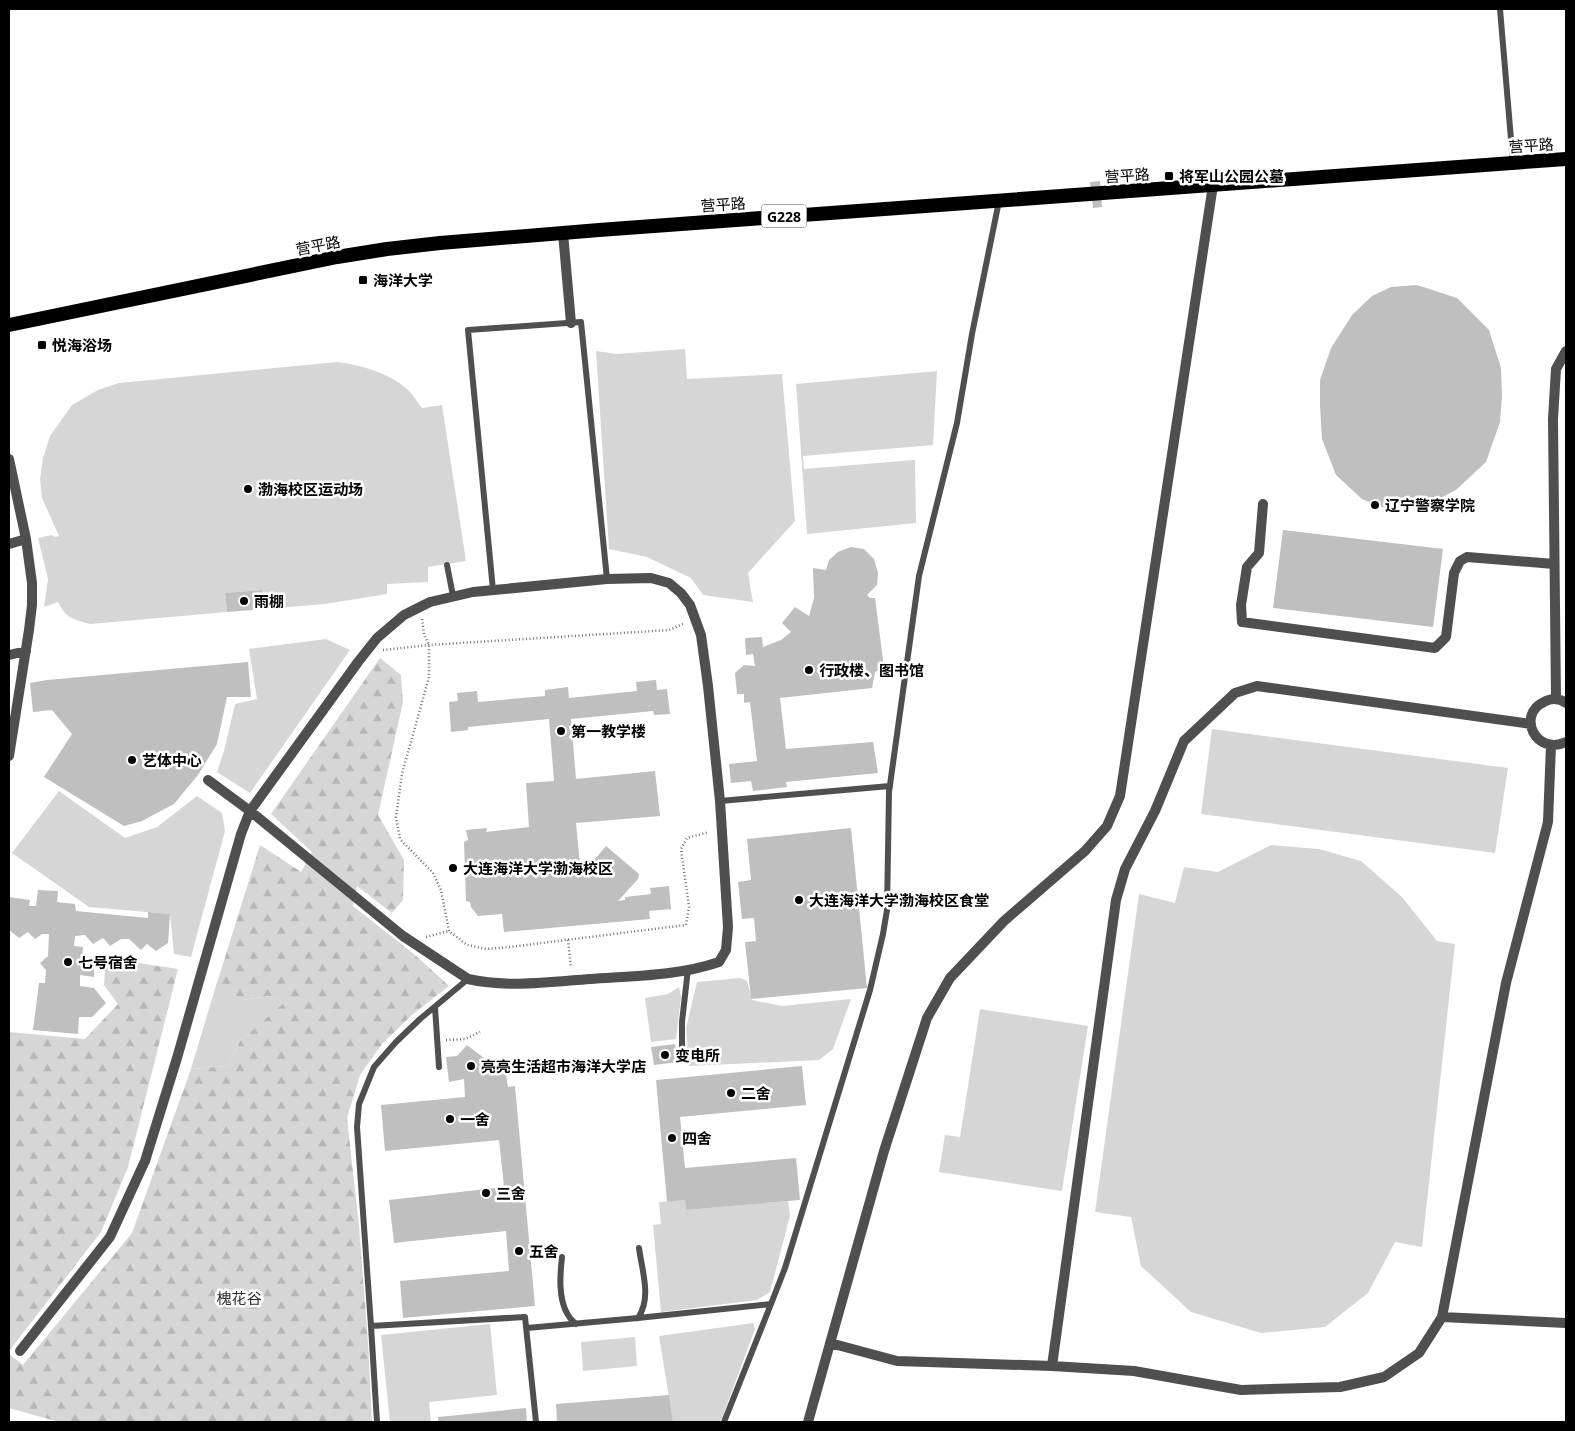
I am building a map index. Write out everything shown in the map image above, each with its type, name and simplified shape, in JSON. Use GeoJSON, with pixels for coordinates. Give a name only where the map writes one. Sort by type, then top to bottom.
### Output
{"type":"FeatureCollection","features":[{"type":"Feature","properties":{"kind":"highway","name":"营平路"},"geometry":{"type":"LineString","coordinates":[[9,325],[337,257],[440,243],[1566,159]]}},
{"type":"Feature","properties":{"kind":"street"},"geometry":{"type":"LineString","coordinates":[[808,1422],[884,1151],[927,1018],[950,978],[1004,921],[1084,852],[1102,832],[1107,826],[1120,796],[1212,185]]}},
{"type":"Feature","properties":{"kind":"street"},"geometry":{"type":"LineString","coordinates":[[563,233],[570,323]]}},
{"type":"Feature","properties":{"kind":"street"},"geometry":{"type":"LineString","coordinates":[[1556,699],[1554,419],[1556,369],[1566,351]]}},
{"type":"Feature","properties":{"kind":"street"},"geometry":{"type":"LineString","coordinates":[[9,459],[26,539],[32,583],[32,605],[26,651],[9,756]]}},
{"type":"Feature","properties":{"kind":"street"},"geometry":{"type":"LineString","coordinates":[[1263,504],[1259,553],[1247,567],[1241,605],[1242,622],[1434,648],[1446,637],[1454,573],[1460,560],[1467,557],[1554,564]]}},
{"type":"Feature","properties":{"kind":"street"},"geometry":{"type":"LineString","coordinates":[[9,544],[26,539]]}},
{"type":"Feature","properties":{"kind":"street"},"geometry":{"type":"LineString","coordinates":[[20,1351],[110,1237],[144,1161],[177,1058],[241,834],[250,811],[377,638],[404,615],[430,602],[453,596],[607,579],[651,578],[669,583],[685,599],[690,605],[701,635],[706,669],[720,802],[728,927],[726,950],[719,962],[704,967],[653,974],[528,984],[479,982],[468,979],[412,941],[250,811],[208,780]]}},
{"type":"Feature","properties":{"kind":"street"},"geometry":{"type":"LineString","coordinates":[[9,655],[26,651]]}},
{"type":"Feature","properties":{"kind":"street"},"geometry":{"type":"LineString","coordinates":[[1052,1366],[1116,900],[1125,869],[1156,811],[1184,741],[1235,693],[1257,686],[1531,724]]}},
{"type":"Feature","properties":{"kind":"street"},"geometry":{"type":"LineString","coordinates":[[1566,703],[1556,699],[1541,703],[1535,709],[1531,724],[1537,738],[1544,743],[1558,745],[1566,742]]}},
{"type":"Feature","properties":{"kind":"street"},"geometry":{"type":"LineString","coordinates":[[830,1344],[897,1361],[1052,1366],[1134,1371],[1241,1390],[1340,1387],[1384,1377],[1419,1353],[1442,1317],[1506,983],[1548,822],[1551,745]]}},
{"type":"Feature","properties":{"kind":"street"},"geometry":{"type":"LineString","coordinates":[[1442,1317],[1566,1323]]}},
{"type":"Feature","properties":{"kind":"lane"},"geometry":{"type":"LineString","coordinates":[[1500,9],[1513,163]]}},
{"type":"Feature","properties":{"kind":"lane"},"geometry":{"type":"LineString","coordinates":[[724,1422],[785,1268],[870,990],[887,910],[890,786],[919,576],[956,423],[999,200]]}},
{"type":"Feature","properties":{"kind":"lane"},"geometry":{"type":"LineString","coordinates":[[494,590],[468,330],[581,322],[607,579]]}},
{"type":"Feature","properties":{"kind":"lane"},"geometry":{"type":"LineString","coordinates":[[448,565],[453,596]]}},
{"type":"Feature","properties":{"kind":"lane"},"geometry":{"type":"LineString","coordinates":[[720,802],[890,786]]}},
{"type":"Feature","properties":{"kind":"lane"},"geometry":{"type":"LineString","coordinates":[[682,1061],[682,1022],[688,970]]}},
{"type":"Feature","properties":{"kind":"lane"},"geometry":{"type":"LineString","coordinates":[[376,1422],[357,1127],[359,1104],[374,1067],[396,1042],[468,979]]}},
{"type":"Feature","properties":{"kind":"lane"},"geometry":{"type":"LineString","coordinates":[[435,1007],[439,1067]]}},
{"type":"Feature","properties":{"kind":"lane"},"geometry":{"type":"LineString","coordinates":[[638,1318],[646,1300],[639,1248]]}},
{"type":"Feature","properties":{"kind":"lane"},"geometry":{"type":"LineString","coordinates":[[562,1257],[561,1288],[564,1305],[568,1316],[576,1324]]}},
{"type":"Feature","properties":{"kind":"lane"},"geometry":{"type":"LineString","coordinates":[[527,1328],[771,1304]]}},
{"type":"Feature","properties":{"kind":"lane"},"geometry":{"type":"LineString","coordinates":[[371,1326],[525,1317],[536,1422]]}},
{"type":"Feature","properties":{"kind":"path"},"geometry":{"type":"LineString","coordinates":[[430,602],[422,618],[424,634],[429,645],[430,677],[402,774],[396,817],[400,839],[433,873],[441,890],[449,931],[467,945],[486,949],[686,925],[689,907],[681,849],[687,838],[702,833],[722,831]]}},
{"type":"Feature","properties":{"kind":"path"},"geometry":{"type":"LineString","coordinates":[[366,652],[429,645],[669,630],[694,618]]}},
{"type":"Feature","properties":{"kind":"path"},"geometry":{"type":"LineString","coordinates":[[412,941],[449,931]]}},
{"type":"Feature","properties":{"kind":"path"},"geometry":{"type":"LineString","coordinates":[[568,940],[572,980]]}},
{"type":"Feature","properties":{"kind":"path"},"geometry":{"type":"LineString","coordinates":[[437,1041],[465,1039],[480,1032]]}},
{"type":"Feature","properties":{"kind":"green space"},"geometry":{"type":"Polygon","coordinates":[[[685,349],[687,379],[782,374],[795,521],[748,573],[753,602],[703,595],[691,578],[647,557],[609,549],[596,351],[617,354],[685,349]]]}},
{"type":"Feature","properties":{"kind":"green space","name":"渤海校区运动场"},"geometry":{"type":"Polygon","coordinates":[[[338,362],[366,368],[391,378],[409,391],[422,408],[442,405],[466,561],[428,567],[428,582],[387,584],[387,594],[325,604],[264,609],[261,590],[225,593],[227,612],[90,624],[67,615],[58,602],[44,607],[48,579],[38,538],[52,535],[55,537],[59,536],[42,498],[40,479],[43,458],[50,436],[72,405],[98,390],[119,383],[338,362]]]}},
{"type":"Feature","properties":{"kind":"green space"},"geometry":{"type":"Polygon","coordinates":[[[937,371],[933,445],[803,456],[804,469],[915,460],[916,523],[807,534],[796,384],[937,371]]]}},
{"type":"Feature","properties":{"kind":"green space"},"geometry":{"type":"Polygon","coordinates":[[[326,639],[350,650],[250,793],[217,772],[235,704],[257,699],[249,649],[326,639]]]}},
{"type":"Feature","properties":{"kind":"green space","name":"槐花谷"},"geometry":{"type":"Polygon","coordinates":[[[380,658],[401,675],[403,702],[378,815],[404,860],[403,900],[392,913],[357,886],[353,906],[415,955],[449,986],[413,1014],[382,1044],[360,1075],[347,1118],[359,1226],[372,1422],[59,1422],[9,1408],[9,1354],[23,1365],[132,1233],[191,1069],[228,1066],[240,1041],[284,1003],[271,996],[242,1000],[217,983],[260,845],[301,872],[312,852],[271,814],[380,658]]]}},
{"type":"Feature","properties":{"kind":"green space"},"geometry":{"type":"Polygon","coordinates":[[[1212,729],[1508,768],[1495,853],[1201,814],[1212,729]]]}},
{"type":"Feature","properties":{"kind":"green space"},"geometry":{"type":"Polygon","coordinates":[[[59,791],[125,838],[157,827],[197,796],[222,813],[225,831],[191,957],[174,954],[170,914],[89,907],[12,853],[59,791]]]}},
{"type":"Feature","properties":{"kind":"green space"},"geometry":{"type":"Polygon","coordinates":[[[1271,845],[1319,849],[1361,861],[1402,897],[1437,941],[1455,944],[1422,1247],[1395,1242],[1368,1293],[1325,1327],[1261,1333],[1191,1312],[1141,1266],[1131,1217],[1095,1212],[1139,894],[1175,903],[1184,867],[1218,872],[1271,845]]]}},
{"type":"Feature","properties":{"kind":"green space"},"geometry":{"type":"Polygon","coordinates":[[[106,958],[178,969],[128,1167],[101,1232],[9,1351],[9,1032],[85,1039],[118,1004],[104,985],[106,958]]]}},
{"type":"Feature","properties":{"kind":"green space"},"geometry":{"type":"Polygon","coordinates":[[[740,978],[747,981],[752,1000],[782,1006],[851,999],[833,1049],[819,1060],[689,1066],[686,1028],[697,982],[740,978]]]}},
{"type":"Feature","properties":{"kind":"green space"},"geometry":{"type":"Polygon","coordinates":[[[217,982],[242,1000],[271,996],[285,1003],[240,1041],[228,1066],[191,1069],[217,982]]]}},
{"type":"Feature","properties":{"kind":"green space"},"geometry":{"type":"Polygon","coordinates":[[[679,987],[681,997],[676,1039],[651,1042],[645,998],[668,994],[679,987]]]}},
{"type":"Feature","properties":{"kind":"green space"},"geometry":{"type":"Polygon","coordinates":[[[980,1009],[1088,1026],[1062,1191],[939,1172],[945,1135],[960,1137],[980,1009]]]}},
{"type":"Feature","properties":{"kind":"green space"},"geometry":{"type":"Polygon","coordinates":[[[685,1200],[686,1210],[788,1201],[790,1216],[770,1292],[757,1300],[661,1312],[653,1225],[661,1224],[659,1202],[685,1200]]]}},
{"type":"Feature","properties":{"kind":"green space"},"geometry":{"type":"Polygon","coordinates":[[[753,1323],[755,1329],[719,1422],[673,1422],[659,1336],[753,1323]]]}},
{"type":"Feature","properties":{"kind":"green space"},"geometry":{"type":"Polygon","coordinates":[[[490,1324],[497,1395],[429,1402],[431,1422],[390,1422],[381,1335],[490,1324]]]}},
{"type":"Feature","properties":{"kind":"green space"},"geometry":{"type":"Polygon","coordinates":[[[635,1337],[637,1366],[583,1371],[581,1342],[635,1337]]]}},
{"type":"Feature","properties":{"kind":"building"},"geometry":{"type":"Polygon","coordinates":[[[1100,181],[1102,207],[1093,208],[1090,182],[1100,181]]]}},
{"type":"Feature","properties":{"kind":"building"},"geometry":{"type":"Polygon","coordinates":[[[1417,285],[1457,298],[1489,330],[1501,368],[1502,396],[1500,422],[1486,462],[1456,490],[1423,507],[1392,511],[1362,499],[1336,475],[1322,439],[1320,380],[1331,348],[1352,315],[1372,296],[1391,287],[1417,285]]]}},
{"type":"Feature","properties":{"kind":"building"},"geometry":{"type":"Polygon","coordinates":[[[1283,530],[1443,549],[1433,627],[1273,608],[1283,530]]]}},
{"type":"Feature","properties":{"kind":"building","name":"行政楼、图书馆"},"geometry":{"type":"Polygon","coordinates":[[[851,547],[864,549],[874,559],[878,573],[877,585],[867,595],[870,598],[875,598],[884,667],[875,672],[872,688],[780,698],[786,749],[873,742],[878,773],[786,782],[787,787],[753,791],[751,781],[731,783],[729,764],[757,761],[750,702],[744,703],[744,694],[737,694],[735,673],[744,665],[755,666],[753,654],[746,655],[745,638],[762,637],[763,647],[781,640],[791,632],[782,623],[795,607],[809,616],[814,598],[813,568],[826,570],[829,560],[838,552],[851,547]]]}},
{"type":"Feature","properties":{"kind":"building","name":"雨棚"},"geometry":{"type":"Polygon","coordinates":[[[262,590],[264,609],[227,612],[225,593],[262,590]]]}},
{"type":"Feature","properties":{"kind":"building","name":"艺体中心"},"geometry":{"type":"Polygon","coordinates":[[[248,662],[251,697],[227,697],[217,744],[198,775],[174,804],[142,821],[124,826],[44,777],[72,734],[52,710],[33,712],[30,683],[248,662]]]}},
{"type":"Feature","properties":{"kind":"building"},"geometry":{"type":"Polygon","coordinates":[[[656,680],[657,690],[667,689],[670,714],[654,715],[653,711],[571,719],[576,779],[655,771],[660,816],[576,823],[581,876],[606,846],[639,874],[638,879],[618,901],[625,900],[625,897],[651,894],[650,888],[669,886],[671,909],[649,911],[650,919],[504,932],[502,914],[478,916],[471,907],[470,902],[466,901],[464,842],[468,840],[466,830],[487,828],[486,832],[529,827],[526,783],[554,781],[549,719],[468,727],[468,730],[451,732],[449,702],[458,701],[457,693],[477,691],[478,702],[545,696],[545,690],[568,687],[569,698],[637,691],[636,682],[656,680]]]}},
{"type":"Feature","properties":{"kind":"building","name":"大连海洋大学渤海校区食堂"},"geometry":{"type":"Polygon","coordinates":[[[851,828],[867,988],[751,999],[745,942],[756,941],[754,918],[742,919],[738,882],[751,880],[747,839],[851,828]]]}},
{"type":"Feature","properties":{"kind":"building","name":"七号宿舍"},"geometry":{"type":"Polygon","coordinates":[[[38,890],[58,891],[57,902],[75,904],[76,911],[148,918],[148,912],[170,914],[168,943],[156,951],[147,944],[141,950],[129,939],[121,939],[110,946],[103,938],[93,944],[85,935],[75,936],[74,946],[83,947],[82,960],[94,961],[94,977],[80,975],[80,986],[94,988],[106,1003],[92,1017],[79,1017],[78,1034],[33,1030],[39,983],[45,983],[46,970],[40,963],[48,956],[49,934],[42,934],[35,939],[28,932],[19,938],[9,930],[9,897],[30,900],[29,906],[36,906],[38,890]]]}},
{"type":"Feature","properties":{"kind":"building","name":"变电所"},"geometry":{"type":"Polygon","coordinates":[[[675,1044],[678,1062],[654,1065],[651,1047],[675,1044]]]}},
{"type":"Feature","properties":{"kind":"building"},"geometry":{"type":"Polygon","coordinates":[[[467,1045],[506,1075],[508,1087],[515,1086],[535,1306],[403,1318],[400,1281],[509,1271],[506,1231],[394,1243],[389,1200],[504,1187],[499,1140],[385,1151],[381,1105],[465,1097],[464,1079],[449,1082],[446,1057],[457,1056],[467,1045]]]}},
{"type":"Feature","properties":{"kind":"building"},"geometry":{"type":"Polygon","coordinates":[[[802,1066],[806,1105],[680,1117],[685,1168],[796,1158],[800,1200],[686,1210],[685,1200],[667,1202],[656,1080],[802,1066]]]}},
{"type":"Feature","properties":{"kind":"building"},"geometry":{"type":"Polygon","coordinates":[[[669,1395],[673,1422],[557,1422],[556,1404],[669,1395]]]}},
{"type":"Feature","properties":{"kind":"building"},"geometry":{"type":"Polygon","coordinates":[[[526,1408],[527,1422],[438,1422],[438,1417],[526,1408]]]}},
{"type":"Feature","properties":{"kind":"place","name":"将军山公园公墓"},"geometry":{"type":"Point","coordinates":[1169,176]}},
{"type":"Feature","properties":{"kind":"place","name":"海洋大学"},"geometry":{"type":"Point","coordinates":[363,280]}},
{"type":"Feature","properties":{"kind":"place","name":"悦海浴场"},"geometry":{"type":"Point","coordinates":[42,345]}},
{"type":"Feature","properties":{"kind":"place","name":"渤海校区运动场"},"geometry":{"type":"Point","coordinates":[248,489]}},
{"type":"Feature","properties":{"kind":"place","name":"辽宁警察学院"},"geometry":{"type":"Point","coordinates":[1375,505]}},
{"type":"Feature","properties":{"kind":"place","name":"雨棚"},"geometry":{"type":"Point","coordinates":[244,601]}},
{"type":"Feature","properties":{"kind":"place","name":"行政楼、图书馆"},"geometry":{"type":"Point","coordinates":[809,670]}},
{"type":"Feature","properties":{"kind":"place","name":"第一教学楼"},"geometry":{"type":"Point","coordinates":[561,731]}},
{"type":"Feature","properties":{"kind":"place","name":"艺体中心"},"geometry":{"type":"Point","coordinates":[132,760]}},
{"type":"Feature","properties":{"kind":"place","name":"大连海洋大学渤海校区"},"geometry":{"type":"Point","coordinates":[453,868]}},
{"type":"Feature","properties":{"kind":"place","name":"大连海洋大学渤海校区食堂"},"geometry":{"type":"Point","coordinates":[799,900]}},
{"type":"Feature","properties":{"kind":"place","name":"七号宿舍"},"geometry":{"type":"Point","coordinates":[68,962]}},
{"type":"Feature","properties":{"kind":"place","name":"变电所"},"geometry":{"type":"Point","coordinates":[665,1055]}},
{"type":"Feature","properties":{"kind":"place","name":"亮亮生活超市海洋大学店"},"geometry":{"type":"Point","coordinates":[471,1066]}},
{"type":"Feature","properties":{"kind":"place","name":"二舍"},"geometry":{"type":"Point","coordinates":[731,1093]}},
{"type":"Feature","properties":{"kind":"place","name":"一舍"},"geometry":{"type":"Point","coordinates":[450,1119]}},
{"type":"Feature","properties":{"kind":"place","name":"四舍"},"geometry":{"type":"Point","coordinates":[672,1138]}},
{"type":"Feature","properties":{"kind":"place","name":"三舍"},"geometry":{"type":"Point","coordinates":[486,1193]}},
{"type":"Feature","properties":{"kind":"place","name":"五舍"},"geometry":{"type":"Point","coordinates":[519,1251]}}]}
